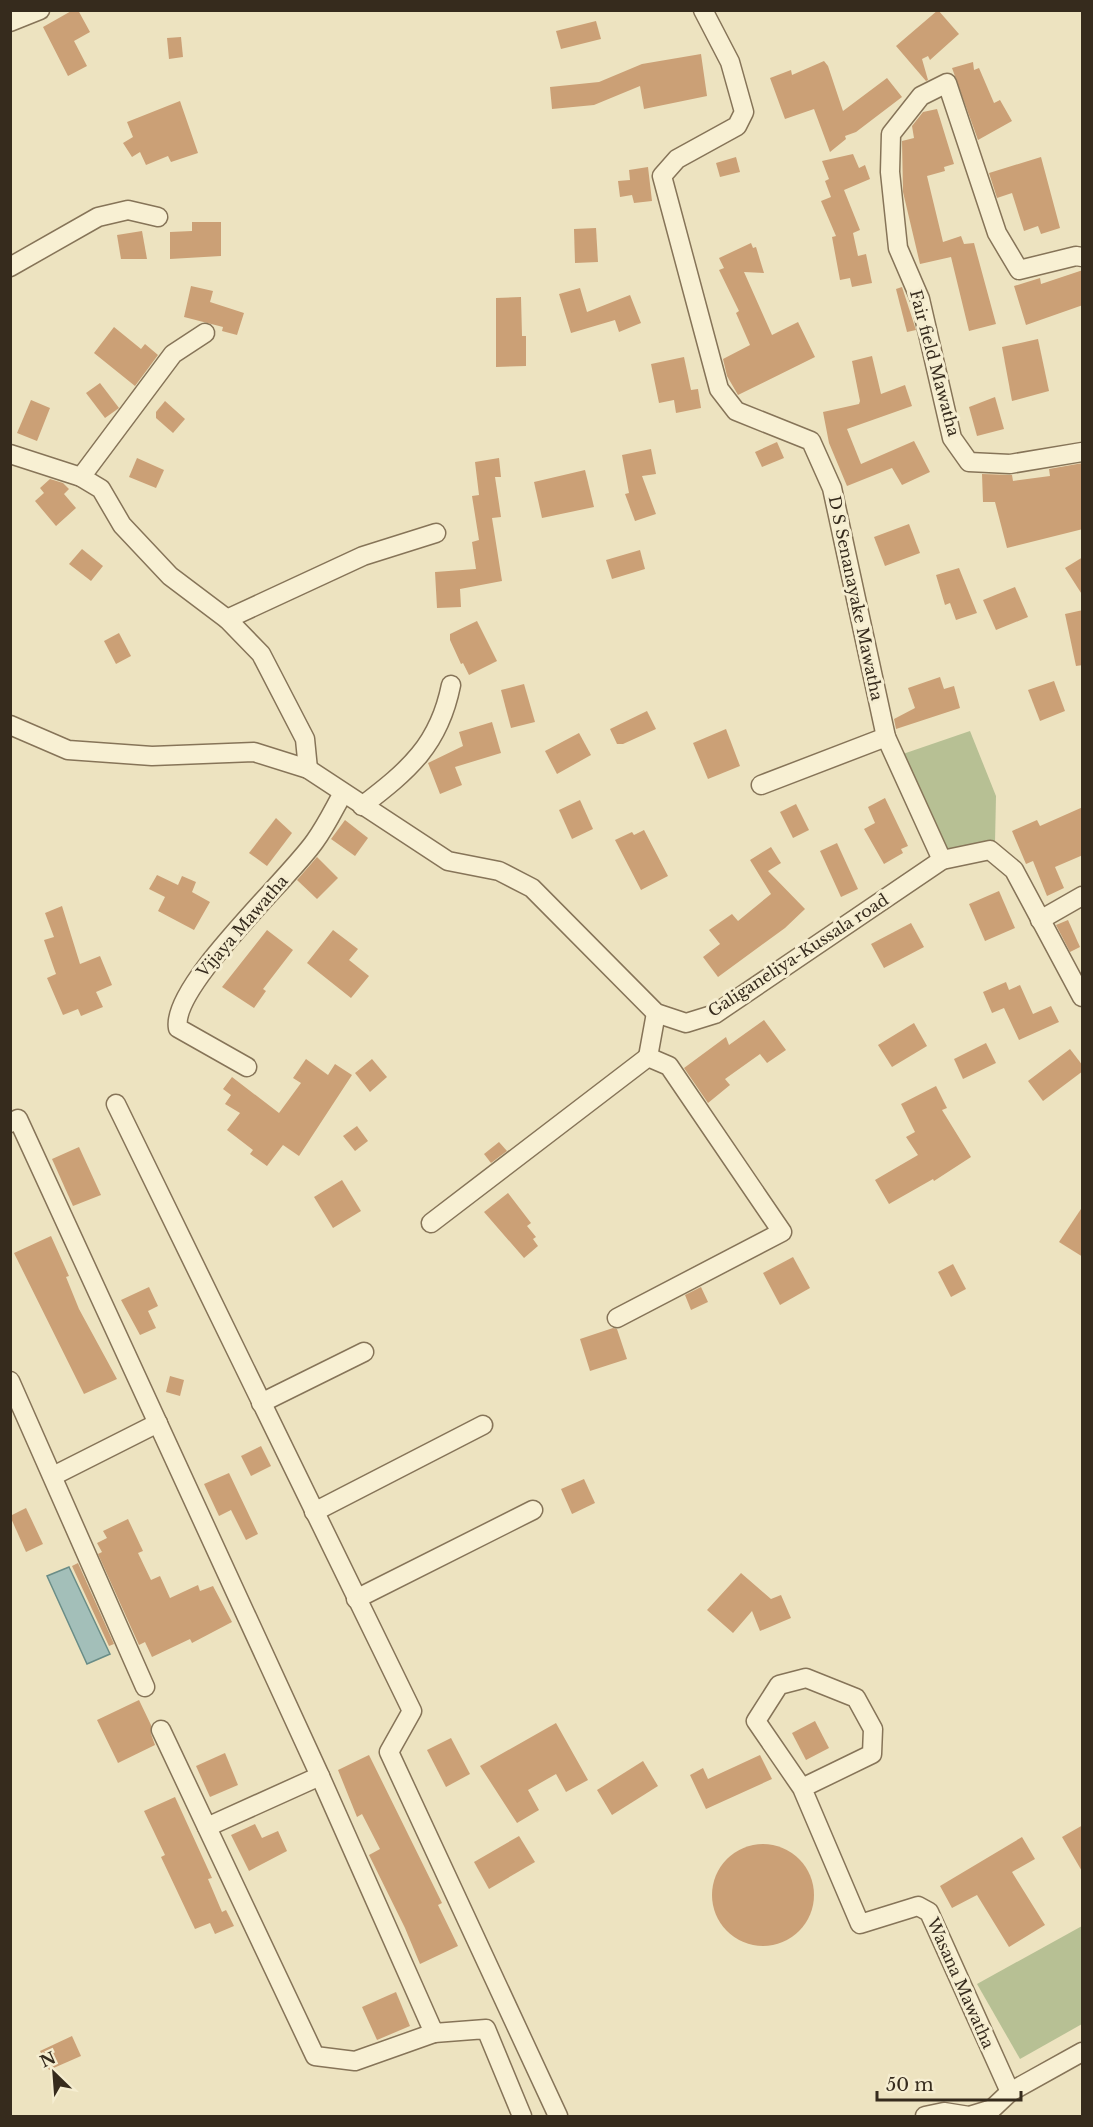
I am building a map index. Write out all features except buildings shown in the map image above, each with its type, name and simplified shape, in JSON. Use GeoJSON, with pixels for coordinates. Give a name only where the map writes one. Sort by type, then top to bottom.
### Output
{"type":"FeatureCollection","features":[{"type":"Feature","properties":{"kind":"street"},"geometry":{"type":"LineString","coordinates":[[10,22],[40,10]]}},
{"type":"Feature","properties":{"kind":"street","name":"D S Senanayake Mawatha"},"geometry":{"type":"LineString","coordinates":[[703,10],[730,62],[744,112],[737,126],[677,159],[662,176],[664,192],[719,389],[736,411],[811,441],[832,488],[886,737],[942,860]]}},
{"type":"Feature","properties":{"kind":"street","name":"Fair field Mawatha"},"geometry":{"type":"LineString","coordinates":[[1083,257],[1076,256],[1019,270],[997,234],[947,83],[921,96],[891,134],[890,172],[898,248],[920,299],[952,438],[969,462],[1010,464],[1083,452]]}},
{"type":"Feature","properties":{"kind":"street"},"geometry":{"type":"LineString","coordinates":[[10,267],[98,218],[128,210],[158,217]]}},
{"type":"Feature","properties":{"kind":"street"},"geometry":{"type":"LineString","coordinates":[[81,477],[173,354],[204,333]]}},
{"type":"Feature","properties":{"kind":"street"},"geometry":{"type":"LineString","coordinates":[[10,454],[81,477],[101,489],[122,525],[170,576],[227,619],[261,654],[305,739],[308,769]]}},
{"type":"Feature","properties":{"kind":"street"},"geometry":{"type":"LineString","coordinates":[[227,619],[363,556],[436,533]]}},
{"type":"Feature","properties":{"kind":"street"},"geometry":{"type":"LineString","coordinates":[[362,806],[416,763],[445,713],[451,685]]}},
{"type":"Feature","properties":{"kind":"street","name":"Galiganeliya-Kussala road"},"geometry":{"type":"LineString","coordinates":[[10,725],[68,750],[152,756],[254,752],[308,769],[448,861],[499,871],[532,888],[656,1013],[686,1023],[715,1014],[942,860],[990,850],[1014,870],[1083,997]]}},
{"type":"Feature","properties":{"kind":"street"},"geometry":{"type":"LineString","coordinates":[[761,785],[886,737]]}},
{"type":"Feature","properties":{"kind":"street","name":"Vijaya Mawatha"},"geometry":{"type":"LineString","coordinates":[[247,1067],[177,1028],[176,1019],[196,979],[315,841],[343,793]]}},
{"type":"Feature","properties":{"kind":"street"},"geometry":{"type":"LineString","coordinates":[[1040,920],[1083,896]]}},
{"type":"Feature","properties":{"kind":"street"},"geometry":{"type":"LineString","coordinates":[[431,1223],[648,1057],[656,1013]]}},
{"type":"Feature","properties":{"kind":"street"},"geometry":{"type":"LineString","coordinates":[[617,1318],[782,1232],[669,1066],[648,1057]]}},
{"type":"Feature","properties":{"kind":"street"},"geometry":{"type":"LineString","coordinates":[[116,1104],[412,1711],[389,1752],[558,2116]]}},
{"type":"Feature","properties":{"kind":"street"},"geometry":{"type":"LineString","coordinates":[[10,1123],[18,1119],[320,1776],[434,2032]]}},
{"type":"Feature","properties":{"kind":"street"},"geometry":{"type":"LineString","coordinates":[[261,1403],[364,1352]]}},
{"type":"Feature","properties":{"kind":"street"},"geometry":{"type":"LineString","coordinates":[[10,1381],[145,1688]]}},
{"type":"Feature","properties":{"kind":"street"},"geometry":{"type":"LineString","coordinates":[[53,1476],[158,1423]]}},
{"type":"Feature","properties":{"kind":"street"},"geometry":{"type":"LineString","coordinates":[[314,1512],[483,1425]]}},
{"type":"Feature","properties":{"kind":"street"},"geometry":{"type":"LineString","coordinates":[[356,1599],[532,1510]]}},
{"type":"Feature","properties":{"kind":"street"},"geometry":{"type":"LineString","coordinates":[[806,1678],[856,1698],[873,1729],[872,1754],[802,1788],[756,1721],[779,1685],[806,1678]]}},
{"type":"Feature","properties":{"kind":"street"},"geometry":{"type":"LineString","coordinates":[[161,1730],[315,2056],[355,2061],[434,2032],[486,2029],[522,2116]]}},
{"type":"Feature","properties":{"kind":"street"},"geometry":{"type":"LineString","coordinates":[[207,1827],[320,1776]]}},
{"type":"Feature","properties":{"kind":"street","name":"Wasana Mawatha"},"geometry":{"type":"LineString","coordinates":[[802,1788],[860,1924],[918,1906],[929,1912],[1010,2092]]}},
{"type":"Feature","properties":{"kind":"street"},"geometry":{"type":"LineString","coordinates":[[925,2116],[944,2112],[969,2116],[992,2109],[1010,2092],[1083,2052]]}},
{"type":"Feature","properties":{"kind":"green space"},"geometry":{"type":"Polygon","coordinates":[[[970,731],[996,796],[995,843],[943,851],[900,755],[970,731]]]}},
{"type":"Feature","properties":{"kind":"green space"},"geometry":{"type":"Polygon","coordinates":[[[1082,1926],[1082,2024],[1020,2059],[977,1984],[1082,1926]]]}},
{"type":"Feature","properties":{"kind":"water"},"geometry":{"type":"Polygon","coordinates":[[[69,1567],[110,1654],[87,1664],[47,1576],[69,1567]]]}}]}
